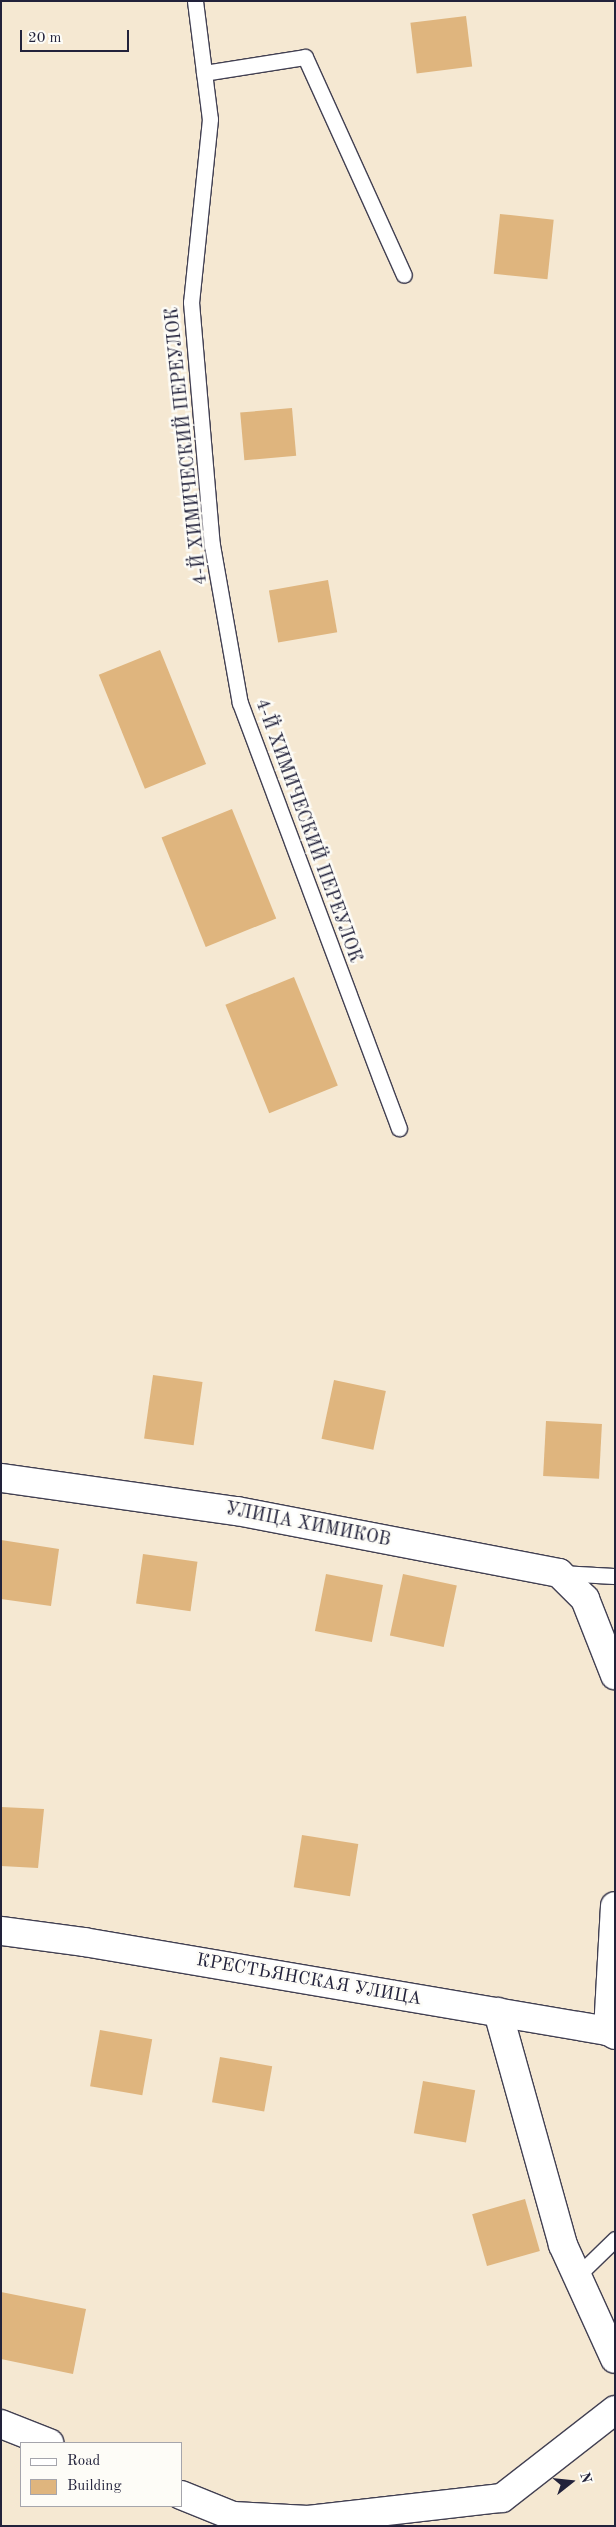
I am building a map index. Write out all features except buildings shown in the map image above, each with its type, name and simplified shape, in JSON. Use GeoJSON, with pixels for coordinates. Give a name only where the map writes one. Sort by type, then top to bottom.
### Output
{"type":"FeatureCollection","features":[{"type":"Feature","properties":{"kind":"street","name":"УЛИЦА ХИМИКОВ"},"geometry":{"type":"LineString","coordinates":[[1,1478],[237,1511],[560,1573]]}},
{"type":"Feature","properties":{"kind":"street"},"geometry":{"type":"LineString","coordinates":[[560,1573],[585,1599],[615,1675]]}},
{"type":"Feature","properties":{"kind":"street"},"geometry":{"type":"LineString","coordinates":[[611,2033],[615,1906]]}},
{"type":"Feature","properties":{"kind":"street","name":"КРЕСТЬЯНСКАЯ УЛИЦА"},"geometry":{"type":"LineString","coordinates":[[1,1931],[84,1942],[611,2033]]}},
{"type":"Feature","properties":{"kind":"street"},"geometry":{"type":"LineString","coordinates":[[498,2012],[563,2244],[615,2359]]}},
{"type":"Feature","properties":{"kind":"street"},"geometry":{"type":"LineString","coordinates":[[182,2495],[233,2516],[308,2520],[502,2498],[615,2410]]}},
{"type":"Feature","properties":{"kind":"street"},"geometry":{"type":"LineString","coordinates":[[1,2424],[46,2442]]}},
{"type":"Feature","properties":{"kind":"lane","name":"4-Й ХИМИЧЕСКИЙ ПЕРЕУЛОК"},"geometry":{"type":"LineString","coordinates":[[195,1],[210,119],[191,302],[212,545],[240,703],[399,1128]]}},
{"type":"Feature","properties":{"kind":"lane"},"geometry":{"type":"LineString","coordinates":[[204,72],[305,57],[404,275]]}},
{"type":"Feature","properties":{"kind":"lane","name":"УЛИЦА ХИМИКОВ"},"geometry":{"type":"LineString","coordinates":[[560,1573],[615,1576]]}},
{"type":"Feature","properties":{"kind":"lane"},"geometry":{"type":"LineString","coordinates":[[578,2276],[615,2239]]}}]}
